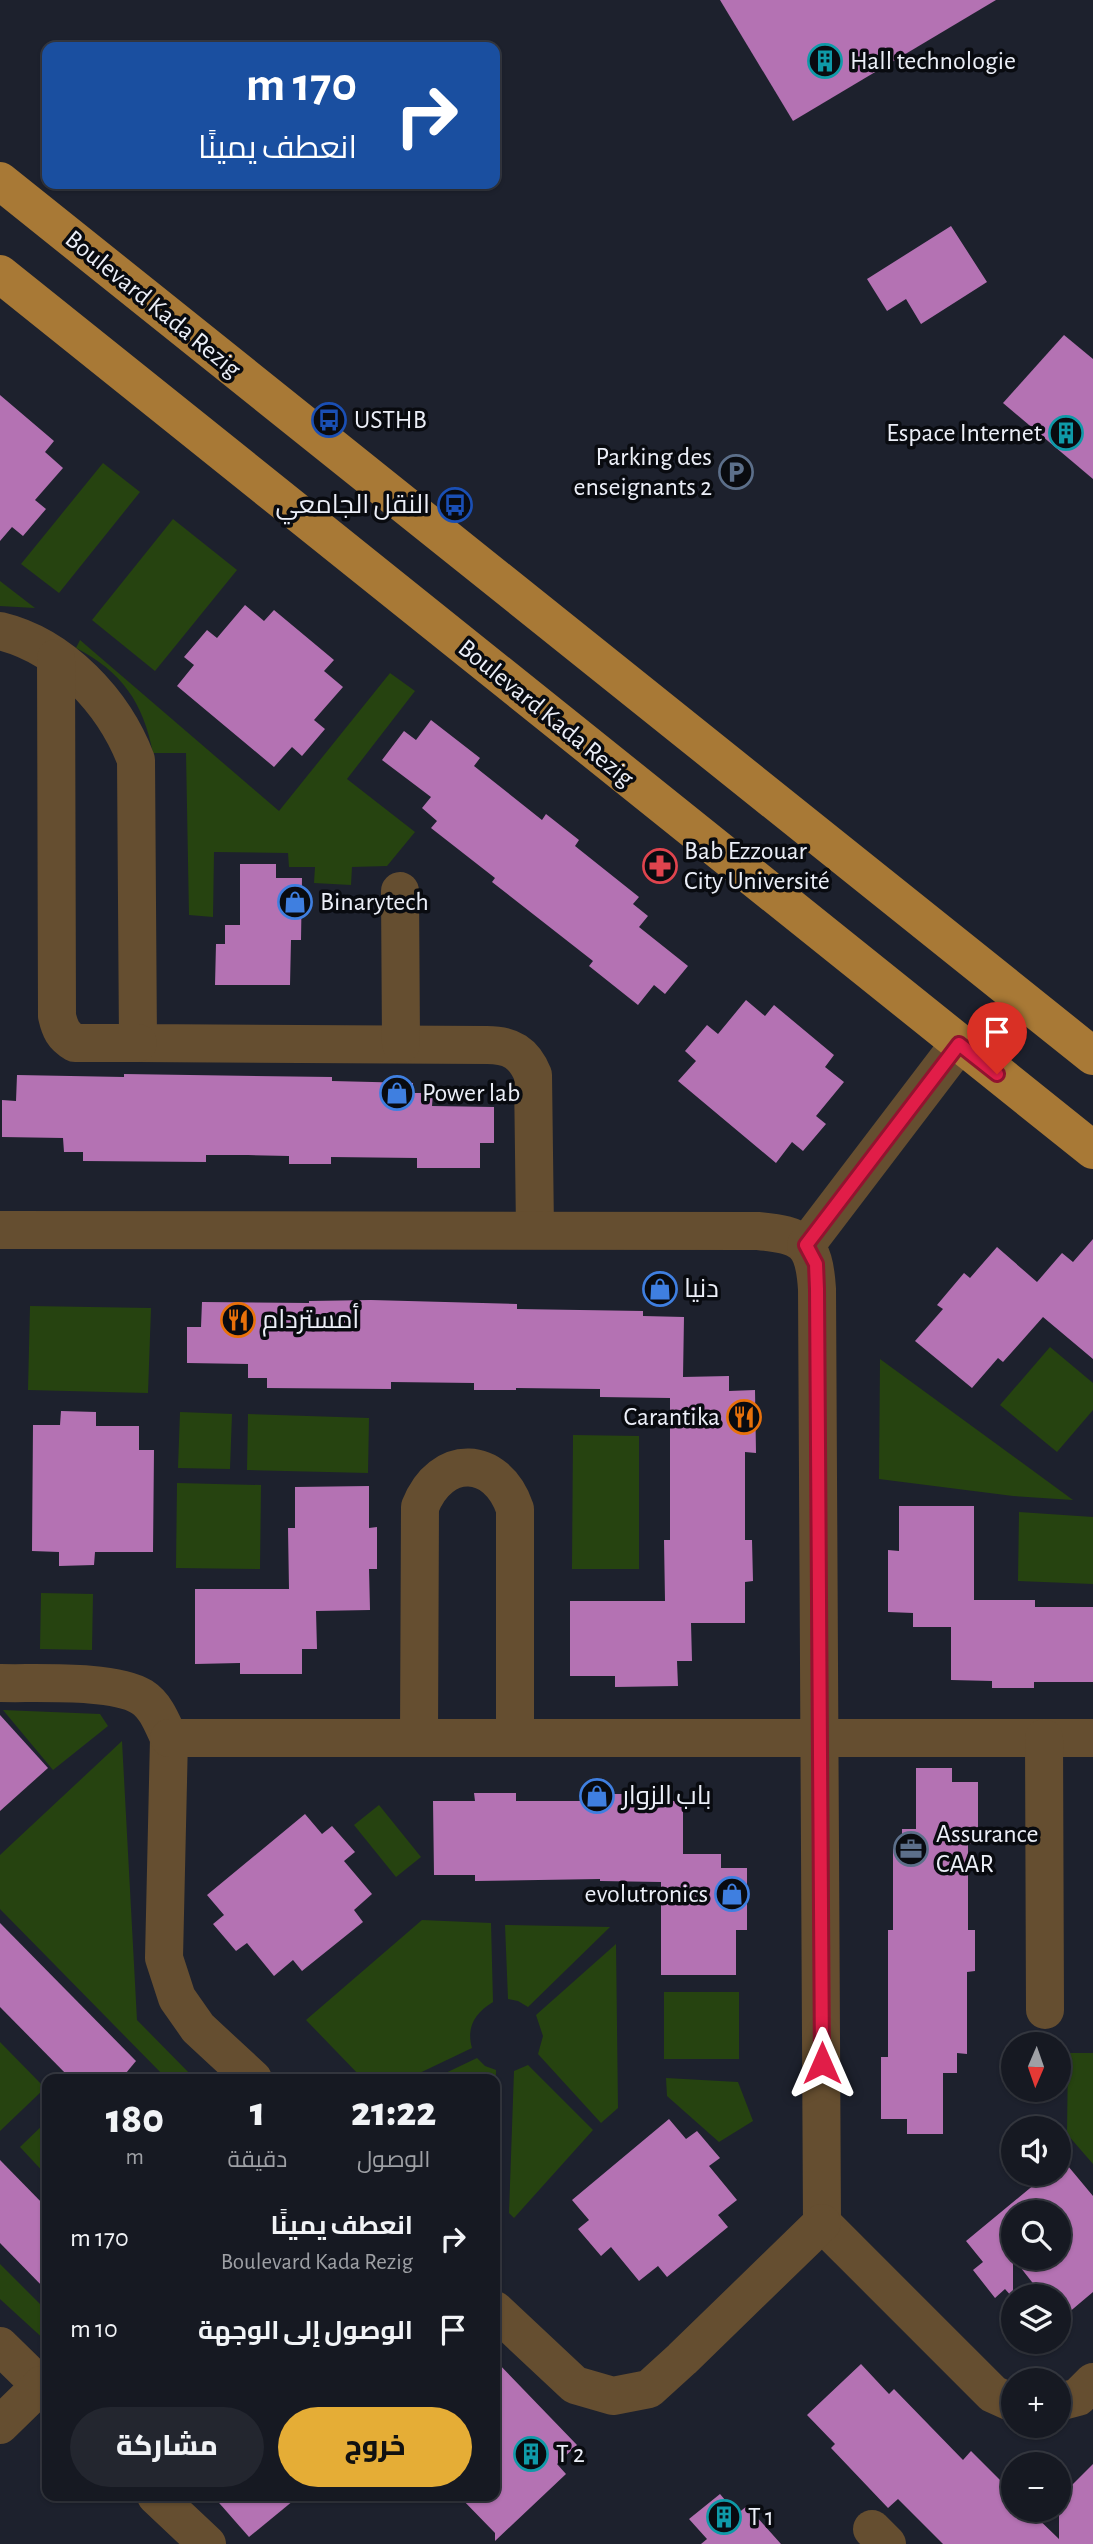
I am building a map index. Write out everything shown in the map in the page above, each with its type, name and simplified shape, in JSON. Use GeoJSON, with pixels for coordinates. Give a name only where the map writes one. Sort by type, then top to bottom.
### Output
{"type":"FeatureCollection","features":[{"type":"Feature","properties":{"kind":"main road","name":"Boulevard Kada Rezig"},"geometry":{"type":"LineString","coordinates":[[0,181],[1091,1054]]}},
{"type":"Feature","properties":{"kind":"main road","name":"Boulevard Kada Rezig"},"geometry":{"type":"LineString","coordinates":[[0,274],[1093,1150]]}},
{"type":"Feature","properties":{"kind":"street"},"geometry":{"type":"LineString","coordinates":[[0,631],[21,636],[56,658],[90,688],[127,736],[136,760],[138,1044]]}},
{"type":"Feature","properties":{"kind":"street"},"geometry":{"type":"LineString","coordinates":[[56,658],[57,1016],[60,1029],[66,1038],[75,1043],[502,1045],[514,1050],[528,1063],[533,1075],[535,1230]]}},
{"type":"Feature","properties":{"kind":"street"},"geometry":{"type":"LineString","coordinates":[[400,891],[401,1044]]}},
{"type":"Feature","properties":{"kind":"street"},"geometry":{"type":"LineString","coordinates":[[806,1245],[959,1044]]}},
{"type":"Feature","properties":{"kind":"street"},"geometry":{"type":"LineString","coordinates":[[0,1230],[758,1231],[784,1234],[806,1245],[816,1264],[817,1289],[822,2223],[993,2394],[1001,2398]]}},
{"type":"Feature","properties":{"kind":"street"},"geometry":{"type":"LineString","coordinates":[[419,1737],[420,1507],[426,1491],[437,1478],[452,1470],[469,1468],[485,1471],[500,1480],[510,1493],[515,1509],[515,1737]]}},
{"type":"Feature","properties":{"kind":"street"},"geometry":{"type":"LineString","coordinates":[[0,1684],[120,1689],[142,1697],[159,1715],[169,1738],[164,1958],[177,1998],[198,2028],[248,2074]]}},
{"type":"Feature","properties":{"kind":"street"},"geometry":{"type":"LineString","coordinates":[[169,1738],[1093,1738]]}},
{"type":"Feature","properties":{"kind":"street"},"geometry":{"type":"LineString","coordinates":[[1044,1738],[1045,2010]]}},
{"type":"Feature","properties":{"kind":"street"},"geometry":{"type":"LineString","coordinates":[[500,2315],[575,2385],[613,2396],[649,2389],[822,2223]]}},
{"type":"Feature","properties":{"kind":"street"},"geometry":{"type":"LineString","coordinates":[[0,2346],[42,2387]]}},
{"type":"Feature","properties":{"kind":"street"},"geometry":{"type":"LineString","coordinates":[[1071,2399],[1078,2397],[1093,2382]]}},
{"type":"Feature","properties":{"kind":"street"},"geometry":{"type":"LineString","coordinates":[[0,2425],[42,2391]]}},
{"type":"Feature","properties":{"kind":"street"},"geometry":{"type":"LineString","coordinates":[[161,2501],[207,2544]]}},
{"type":"Feature","properties":{"kind":"green space"},"geometry":{"type":"Polygon","coordinates":[[[103,463],[140,492],[59,593],[21,564],[103,463]]]}},
{"type":"Feature","properties":{"kind":"green space"},"geometry":{"type":"Polygon","coordinates":[[[173,519],[237,570],[155,671],[92,620],[173,519]]]}},
{"type":"Feature","properties":{"kind":"green space"},"geometry":{"type":"Polygon","coordinates":[[[0,581],[35,608],[0,606],[0,581]]]}},
{"type":"Feature","properties":{"kind":"green space"},"geometry":{"type":"Polygon","coordinates":[[[80,640],[279,811],[390,673],[415,691],[347,779],[415,832],[387,866],[352,867],[351,885],[314,883],[315,867],[289,867],[288,853],[214,852],[213,917],[189,915],[186,753],[153,753],[143,718],[128,690],[106,667],[76,648],[80,640]]]}},
{"type":"Feature","properties":{"kind":"green space"},"geometry":{"type":"Polygon","coordinates":[[[30,1306],[151,1308],[148,1393],[28,1390],[30,1306]]]}},
{"type":"Feature","properties":{"kind":"green space"},"geometry":{"type":"Polygon","coordinates":[[[1050,1347],[1093,1383],[1093,1410],[1057,1452],[1000,1405],[1050,1347]]]}},
{"type":"Feature","properties":{"kind":"green space"},"geometry":{"type":"Polygon","coordinates":[[[880,1359],[1073,1500],[1013,1496],[879,1479],[880,1359]]]}},
{"type":"Feature","properties":{"kind":"green space"},"geometry":{"type":"Polygon","coordinates":[[[180,1412],[232,1414],[230,1469],[178,1468],[180,1412]]]}},
{"type":"Feature","properties":{"kind":"green space"},"geometry":{"type":"Polygon","coordinates":[[[248,1414],[369,1418],[368,1473],[247,1470],[248,1414]]]}},
{"type":"Feature","properties":{"kind":"green space"},"geometry":{"type":"Polygon","coordinates":[[[573,1435],[639,1436],[639,1569],[572,1569],[573,1435]]]}},
{"type":"Feature","properties":{"kind":"green space"},"geometry":{"type":"Polygon","coordinates":[[[177,1483],[261,1485],[260,1569],[176,1568],[177,1483]]]}},
{"type":"Feature","properties":{"kind":"green space"},"geometry":{"type":"Polygon","coordinates":[[[1019,1512],[1093,1517],[1093,1584],[1018,1581],[1019,1512]]]}},
{"type":"Feature","properties":{"kind":"green space"},"geometry":{"type":"Polygon","coordinates":[[[41,1593],[93,1594],[92,1650],[40,1649],[41,1593]]]}},
{"type":"Feature","properties":{"kind":"green space"},"geometry":{"type":"Polygon","coordinates":[[[3,1710],[100,1714],[108,1726],[53,1770],[3,1710]]]}},
{"type":"Feature","properties":{"kind":"green space"},"geometry":{"type":"Polygon","coordinates":[[[122,1741],[137,2020],[190,2074],[162,2074],[0,1909],[0,1855],[122,1741]]]}},
{"type":"Feature","properties":{"kind":"green space"},"geometry":{"type":"Polygon","coordinates":[[[379,1805],[421,1857],[396,1877],[354,1825],[379,1805]]]}},
{"type":"Feature","properties":{"kind":"green space"},"geometry":{"type":"Polygon","coordinates":[[[422,1920],[491,1923],[493,2002],[481,2011],[471,2027],[472,2048],[417,2074],[358,2074],[306,2020],[422,1920]]]}},
{"type":"Feature","properties":{"kind":"green space"},"geometry":{"type":"Polygon","coordinates":[[[505,1925],[610,1927],[528,2007],[508,1999],[505,1925]]]}},
{"type":"Feature","properties":{"kind":"green space"},"geometry":{"type":"Polygon","coordinates":[[[616,1944],[618,2108],[601,2123],[538,2054],[543,2036],[536,2015],[616,1944]]]}},
{"type":"Feature","properties":{"kind":"green space"},"geometry":{"type":"Polygon","coordinates":[[[664,1992],[739,1992],[739,2059],[664,2059],[664,1992]]]}},
{"type":"Feature","properties":{"kind":"green space"},"geometry":{"type":"Polygon","coordinates":[[[0,2042],[42,2085],[42,2091],[0,2131],[0,2042]]]}},
{"type":"Feature","properties":{"kind":"green space"},"geometry":{"type":"Polygon","coordinates":[[[1071,2053],[1093,2053],[1093,2164],[1071,2139],[1071,2116],[1067,2116],[1067,2102],[1071,2102],[1071,2053]]]}},
{"type":"Feature","properties":{"kind":"green space"},"geometry":{"type":"Polygon","coordinates":[[[477,2058],[485,2066],[496,2070],[496,2074],[443,2074],[477,2058]]]}},
{"type":"Feature","properties":{"kind":"green space"},"geometry":{"type":"Polygon","coordinates":[[[528,2065],[593,2130],[514,2218],[509,2213],[514,2071],[528,2065]]]}},
{"type":"Feature","properties":{"kind":"green space"},"geometry":{"type":"Polygon","coordinates":[[[666,2078],[738,2082],[753,2121],[719,2142],[667,2096],[666,2078]]]}},
{"type":"Feature","properties":{"kind":"green space"},"geometry":{"type":"Polygon","coordinates":[[[42,2126],[42,2171],[20,2147],[42,2126]]]}},
{"type":"Feature","properties":{"kind":"green space"},"geometry":{"type":"Polygon","coordinates":[[[0,2264],[42,2306],[42,2337],[0,2299],[0,2264]]]}},
{"type":"Feature","properties":{"kind":"building","name":"Hall technologie"},"geometry":{"type":"Polygon","coordinates":[[[720,0],[996,0],[793,121],[720,0]]]}},
{"type":"Feature","properties":{"kind":"building"},"geometry":{"type":"Polygon","coordinates":[[[951,226],[987,282],[921,324],[906,299],[887,311],[867,279],[951,226]]]}},
{"type":"Feature","properties":{"kind":"building","name":"Espace Internet"},"geometry":{"type":"Polygon","coordinates":[[[1064,335],[1093,359],[1093,479],[1003,403],[1064,335]]]}},
{"type":"Feature","properties":{"kind":"building"},"geometry":{"type":"Polygon","coordinates":[[[0,395],[54,441],[45,452],[63,468],[35,500],[46,509],[23,536],[12,527],[0,541],[0,395]]]}},
{"type":"Feature","properties":{"kind":"building"},"geometry":{"type":"Polygon","coordinates":[[[245,605],[264,621],[274,610],[334,660],[324,671],[343,687],[314,720],[325,729],[302,756],[292,747],[274,767],[177,686],[194,665],[184,657],[207,630],[217,638],[245,605]]]}},
{"type":"Feature","properties":{"kind":"building"},"geometry":{"type":"Polygon","coordinates":[[[431,720],[480,758],[474,766],[542,820],[546,814],[579,840],[575,846],[639,897],[633,904],[648,916],[639,927],[688,966],[665,994],[654,985],[638,1005],[589,966],[593,961],[492,882],[495,878],[431,828],[437,821],[422,808],[431,797],[382,760],[404,731],[416,740],[431,720]]]}},
{"type":"Feature","properties":{"kind":"building"},"geometry":{"type":"Polygon","coordinates":[[[240,864],[276,864],[276,878],[302,878],[301,940],[291,940],[290,985],[215,985],[216,944],[225,944],[225,925],[240,925],[240,864]]]}},
{"type":"Feature","properties":{"kind":"building"},"geometry":{"type":"Polygon","coordinates":[[[746,1000],[765,1016],[774,1005],[834,1055],[825,1067],[844,1082],[816,1116],[826,1124],[803,1151],[792,1142],[776,1163],[678,1081],[696,1061],[685,1051],[707,1025],[718,1034],[746,1000]]]}},
{"type":"Feature","properties":{"kind":"building"},"geometry":{"type":"Polygon","coordinates":[[[124,1074],[332,1077],[332,1081],[413,1083],[413,1093],[433,1093],[432,1106],[494,1107],[494,1143],[480,1143],[480,1168],[417,1168],[417,1158],[331,1157],[331,1164],[289,1164],[289,1156],[248,1155],[206,1155],[206,1162],[83,1161],[83,1152],[64,1152],[63,1138],[2,1137],[2,1100],[16,1101],[17,1075],[124,1077],[124,1074]]]}},
{"type":"Feature","properties":{"kind":"building"},"geometry":{"type":"Polygon","coordinates":[[[1093,1239],[1093,1359],[1043,1317],[1003,1362],[998,1358],[972,1388],[915,1341],[943,1309],[937,1305],[964,1273],[970,1278],[997,1247],[1037,1282],[1062,1253],[1073,1262],[1093,1239]]]}},
{"type":"Feature","properties":{"kind":"building"},"geometry":{"type":"Polygon","coordinates":[[[371,1300],[517,1304],[517,1309],[643,1311],[643,1316],[684,1317],[683,1377],[729,1376],[729,1391],[755,1390],[756,1453],[745,1452],[745,1540],[752,1540],[753,1581],[745,1582],[745,1623],[691,1623],[692,1661],[677,1661],[678,1686],[615,1687],[615,1676],[570,1676],[570,1601],[665,1601],[664,1540],[670,1540],[670,1398],[600,1397],[600,1389],[474,1390],[474,1383],[391,1382],[391,1389],[267,1388],[267,1378],[248,1378],[248,1364],[187,1363],[187,1327],[201,1327],[202,1302],[309,1303],[371,1300]]]}},
{"type":"Feature","properties":{"kind":"building"},"geometry":{"type":"Polygon","coordinates":[[[61,1411],[96,1412],[96,1426],[139,1426],[139,1450],[154,1450],[153,1552],[95,1552],[94,1565],[59,1566],[59,1552],[32,1551],[33,1425],[60,1425],[61,1411]]]}},
{"type":"Feature","properties":{"kind":"building"},"geometry":{"type":"Polygon","coordinates":[[[369,1486],[369,1528],[377,1527],[377,1569],[369,1569],[370,1610],[316,1611],[317,1649],[302,1649],[302,1674],[240,1674],[240,1663],[195,1664],[195,1589],[289,1589],[288,1528],[295,1528],[295,1487],[369,1486]]]}},
{"type":"Feature","properties":{"kind":"building"},"geometry":{"type":"Polygon","coordinates":[[[899,1506],[974,1506],[974,1600],[1035,1600],[1035,1607],[1093,1607],[1093,1682],[1034,1682],[1034,1688],[992,1688],[992,1681],[951,1680],[951,1627],[913,1627],[913,1613],[888,1612],[888,1550],[899,1551],[899,1506]]]}},
{"type":"Feature","properties":{"kind":"building"},"geometry":{"type":"Polygon","coordinates":[[[0,1715],[48,1768],[0,1811],[0,1715]]]}},
{"type":"Feature","properties":{"kind":"building"},"geometry":{"type":"Polygon","coordinates":[[[916,1768],[952,1768],[952,1782],[978,1782],[978,1843],[968,1844],[968,1930],[975,1930],[975,1971],[967,1972],[967,2054],[957,2053],[957,2073],[943,2073],[943,2134],[907,2134],[907,2119],[881,2119],[881,2057],[888,2057],[888,1930],[893,1930],[893,1849],[902,1848],[902,1829],[916,1829],[916,1768]]]}},
{"type":"Feature","properties":{"kind":"building"},"geometry":{"type":"Polygon","coordinates":[[[474,1793],[516,1793],[516,1801],[600,1801],[600,1794],[641,1794],[642,1801],[683,1801],[683,1854],[721,1854],[721,1868],[747,1868],[747,1930],[736,1930],[736,1975],[661,1975],[661,1882],[600,1879],[475,1881],[475,1875],[434,1875],[433,1801],[475,1801],[474,1793]]]}},
{"type":"Feature","properties":{"kind":"building"},"geometry":{"type":"Polygon","coordinates":[[[305,1814],[322,1834],[332,1826],[355,1852],[344,1861],[372,1894],[354,1910],[363,1922],[302,1971],[293,1960],[274,1976],[247,1943],[236,1951],[213,1924],[224,1915],[207,1895],[305,1814]]]}},
{"type":"Feature","properties":{"kind":"building"},"geometry":{"type":"Polygon","coordinates":[[[0,1923],[136,2061],[125,2074],[66,2074],[0,2007],[0,1923]]]}},
{"type":"Feature","properties":{"kind":"building"},"geometry":{"type":"Polygon","coordinates":[[[669,2119],[686,2139],[697,2131],[720,2158],[709,2166],[737,2200],[718,2215],[728,2227],[667,2277],[658,2266],[639,2281],[611,2247],[601,2256],[578,2229],[589,2220],[572,2200],[669,2119]]]}},
{"type":"Feature","properties":{"kind":"building"},"geometry":{"type":"Polygon","coordinates":[[[0,2160],[42,2203],[42,2286],[0,2243],[0,2160]]]}},
{"type":"Feature","properties":{"kind":"building"},"geometry":{"type":"Polygon","coordinates":[[[1071,2170],[1093,2196],[1093,2292],[1071,2311],[1071,2284],[1034,2284],[1022,2270],[1071,2270],[1071,2200],[1016,2200],[1032,2186],[1071,2186],[1071,2170]]]}},
{"type":"Feature","properties":{"kind":"building"},"geometry":{"type":"Polygon","coordinates":[[[1001,2212],[1001,2270],[1013,2270],[1013,2284],[1001,2284],[1001,2293],[995,2298],[973,2270],[983,2262],[966,2241],[1001,2212]]]}},
{"type":"Feature","properties":{"kind":"building"},"geometry":{"type":"Polygon","coordinates":[[[861,2364],[889,2394],[894,2389],[963,2460],[971,2451],[1001,2481],[1001,2522],[1041,2522],[1059,2539],[1059,2522],[1071,2522],[1071,2486],[1093,2464],[1093,2544],[943,2544],[898,2499],[888,2508],[831,2448],[835,2444],[807,2415],[861,2364]]]}},
{"type":"Feature","properties":{"kind":"building","name":"T 2"},"geometry":{"type":"Polygon","coordinates":[[[500,2365],[577,2445],[557,2464],[566,2474],[495,2541],[495,2533],[464,2501],[500,2501],[500,2365]]]}},
{"type":"Feature","properties":{"kind":"building","name":"T 1"},"geometry":{"type":"Polygon","coordinates":[[[720,2494],[737,2514],[747,2506],[781,2544],[701,2544],[707,2539],[689,2519],[720,2494]]]}},
{"type":"Feature","properties":{"kind":"building"},"geometry":{"type":"Polygon","coordinates":[[[217,2501],[293,2501],[249,2537],[217,2501]]]}},
{"type":"Feature","properties":{"kind":"place","name":"Hall technologie"},"geometry":{"type":"Point","coordinates":[825,61]}},
{"type":"Feature","properties":{"kind":"place","name":"USTHB"},"geometry":{"type":"Point","coordinates":[329,420]}},
{"type":"Feature","properties":{"kind":"place","name":"Espace Internet"},"geometry":{"type":"Point","coordinates":[1066,433]}},
{"type":"Feature","properties":{"kind":"place","name":"Parking des enseignants 2"},"geometry":{"type":"Point","coordinates":[736,472]}},
{"type":"Feature","properties":{"kind":"place","name":"النقل الجامعي"},"geometry":{"type":"Point","coordinates":[455,505]}},
{"type":"Feature","properties":{"kind":"place","name":"Bab Ezzouar City Université"},"geometry":{"type":"Point","coordinates":[660,866]}},
{"type":"Feature","properties":{"kind":"place","name":"Binarytech"},"geometry":{"type":"Point","coordinates":[295,902]}},
{"type":"Feature","properties":{"kind":"place","name":"Power lab"},"geometry":{"type":"Point","coordinates":[397,1093]}},
{"type":"Feature","properties":{"kind":"place","name":"دنيا"},"geometry":{"type":"Point","coordinates":[660,1289]}},
{"type":"Feature","properties":{"kind":"place","name":"أمستردام"},"geometry":{"type":"Point","coordinates":[238,1320]}},
{"type":"Feature","properties":{"kind":"place","name":"Carantika"},"geometry":{"type":"Point","coordinates":[744,1417]}},
{"type":"Feature","properties":{"kind":"place","name":"باب الزوار"},"geometry":{"type":"Point","coordinates":[597,1796]}},
{"type":"Feature","properties":{"kind":"place","name":"Assurance CAAR"},"geometry":{"type":"Point","coordinates":[911,1849]}},
{"type":"Feature","properties":{"kind":"place","name":"evolutronics"},"geometry":{"type":"Point","coordinates":[732,1894]}},
{"type":"Feature","properties":{"kind":"place","name":"T 2"},"geometry":{"type":"Point","coordinates":[531,2454]}},
{"type":"Feature","properties":{"kind":"place","name":"T 1"},"geometry":{"type":"Point","coordinates":[724,2517]}},
{"type":"Feature","properties":{"kind":"route"},"geometry":{"type":"LineString","coordinates":[[822,2063],[817,1289],[816,1264],[806,1245],[959,1044],[997,1074]]}}]}
